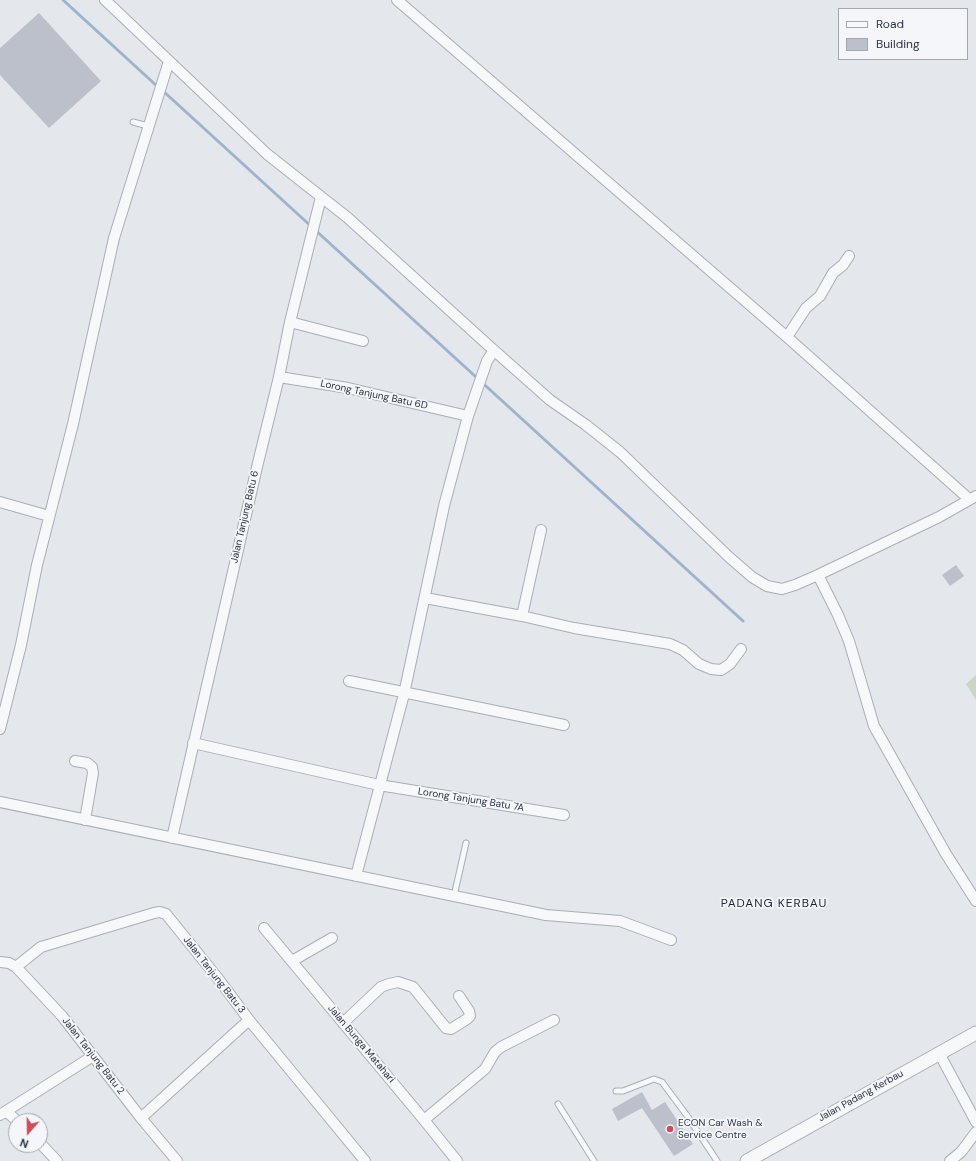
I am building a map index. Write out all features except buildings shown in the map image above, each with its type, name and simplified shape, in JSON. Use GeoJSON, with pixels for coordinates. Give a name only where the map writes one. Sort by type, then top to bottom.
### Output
{"type":"FeatureCollection","features":[{"type":"Feature","properties":{"kind":"street"},"geometry":{"type":"LineString","coordinates":[[105,0],[267,154],[348,218],[550,400],[586,425],[620,452],[729,558],[752,577],[767,586],[782,589],[795,585],[938,517],[973,497],[791,332],[397,0]]}},
{"type":"Feature","properties":{"kind":"street"},"geometry":{"type":"LineString","coordinates":[[0,730],[3,700],[20,645],[37,565],[75,416],[114,238],[169,61]]}},
{"type":"Feature","properties":{"kind":"street","name":"Jalan Tanjung Batu 6"},"geometry":{"type":"LineString","coordinates":[[172,838],[279,377],[290,322],[321,197]]}},
{"type":"Feature","properties":{"kind":"street"},"geometry":{"type":"LineString","coordinates":[[791,332],[806,308],[820,296],[833,273],[843,265],[850,256]]}},
{"type":"Feature","properties":{"kind":"street"},"geometry":{"type":"LineString","coordinates":[[290,322],[363,341]]}},
{"type":"Feature","properties":{"kind":"street"},"geometry":{"type":"LineString","coordinates":[[356,876],[404,694],[426,598],[444,506],[468,416],[487,361],[494,350]]}},
{"type":"Feature","properties":{"kind":"street","name":"Lorong Tanjung Batu 6D"},"geometry":{"type":"LineString","coordinates":[[279,377],[348,388],[468,416]]}},
{"type":"Feature","properties":{"kind":"street"},"geometry":{"type":"LineString","coordinates":[[0,502],[49,516]]}},
{"type":"Feature","properties":{"kind":"street"},"geometry":{"type":"LineString","coordinates":[[522,616],[541,530]]}},
{"type":"Feature","properties":{"kind":"street"},"geometry":{"type":"LineString","coordinates":[[818,575],[838,615],[848,641],[874,726],[946,854],[975,898]]}},
{"type":"Feature","properties":{"kind":"street"},"geometry":{"type":"LineString","coordinates":[[426,598],[522,616],[574,628],[670,644],[683,650],[699,664],[711,669],[721,670],[730,664],[741,649]]}},
{"type":"Feature","properties":{"kind":"street"},"geometry":{"type":"LineString","coordinates":[[349,681],[404,694],[564,725]]}},
{"type":"Feature","properties":{"kind":"street","name":"Lorong Tanjung Batu 7A"},"geometry":{"type":"LineString","coordinates":[[193,743],[379,785],[564,815]]}},
{"type":"Feature","properties":{"kind":"street"},"geometry":{"type":"LineString","coordinates":[[75,761],[87,763],[92,768],[93,772],[85,820]]}},
{"type":"Feature","properties":{"kind":"street"},"geometry":{"type":"LineString","coordinates":[[0,802],[546,915],[620,921],[671,940]]}},
{"type":"Feature","properties":{"kind":"street","name":"Jalan Tanjung Batu 3"},"geometry":{"type":"LineString","coordinates":[[16,967],[40,947],[154,913],[160,912],[166,914],[220,981],[249,1020],[365,1161]]}},
{"type":"Feature","properties":{"kind":"street","name":"Jalan Bunga Matahari"},"geometry":{"type":"LineString","coordinates":[[264,928],[457,1161]]}},
{"type":"Feature","properties":{"kind":"street"},"geometry":{"type":"LineString","coordinates":[[292,961],[332,938]]}},
{"type":"Feature","properties":{"kind":"street","name":"Jalan Tanjung Batu 2"},"geometry":{"type":"LineString","coordinates":[[0,962],[9,963],[16,967],[62,1016],[141,1118],[177,1161]]}},
{"type":"Feature","properties":{"kind":"street"},"geometry":{"type":"LineString","coordinates":[[344,1023],[381,987],[398,982],[413,987],[446,1028],[451,1029],[468,1019],[470,1016],[469,1011],[458,996]]}},
{"type":"Feature","properties":{"kind":"street"},"geometry":{"type":"LineString","coordinates":[[141,1118],[249,1020]]}},
{"type":"Feature","properties":{"kind":"street"},"geometry":{"type":"LineString","coordinates":[[424,1120],[485,1069],[495,1052],[501,1047],[554,1020]]}},
{"type":"Feature","properties":{"kind":"street","name":"Jalan Padang Kerbau"},"geometry":{"type":"LineString","coordinates":[[747,1161],[976,1032]]}},
{"type":"Feature","properties":{"kind":"street"},"geometry":{"type":"LineString","coordinates":[[939,1053],[976,1122]]}},
{"type":"Feature","properties":{"kind":"street"},"geometry":{"type":"LineString","coordinates":[[3,1113],[93,1056]]}},
{"type":"Feature","properties":{"kind":"street"},"geometry":{"type":"LineString","coordinates":[[950,1161],[961,1152],[976,1132]]}},
{"type":"Feature","properties":{"kind":"street"},"geometry":{"type":"LineString","coordinates":[[48,1151],[57,1161]]}},
{"type":"Feature","properties":{"kind":"lane"},"geometry":{"type":"LineString","coordinates":[[133,122],[149,123]]}},
{"type":"Feature","properties":{"kind":"lane"},"geometry":{"type":"LineString","coordinates":[[454,896],[466,843]]}},
{"type":"Feature","properties":{"kind":"lane"},"geometry":{"type":"LineString","coordinates":[[616,1091],[623,1091],[654,1079],[662,1082],[688,1117],[717,1161]]}},
{"type":"Feature","properties":{"kind":"lane"},"geometry":{"type":"LineString","coordinates":[[558,1104],[594,1161]]}},
{"type":"Feature","properties":{"kind":"green space"},"geometry":{"type":"Polygon","coordinates":[[[976,675],[976,700],[966,684],[976,675]]]}},
{"type":"Feature","properties":{"kind":"waterway"},"geometry":{"type":"LineString","coordinates":[[63,0],[158,87]]}},
{"type":"Feature","properties":{"kind":"waterway"},"geometry":{"type":"LineString","coordinates":[[162,90],[743,621]]}},
{"type":"Feature","properties":{"kind":"place","name":"ECON Car Wash & Service Centre"},"geometry":{"type":"Point","coordinates":[670,1129]}},
{"type":"Feature","properties":{"kind":"district","name":"PADANG KERBAU"},"geometry":{"type":"Point","coordinates":[774,904]}}]}
